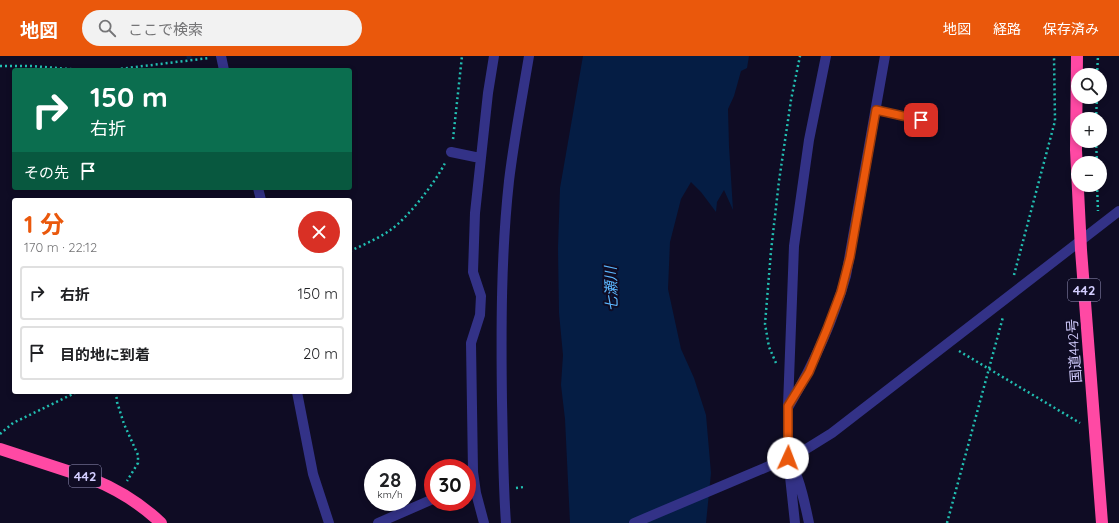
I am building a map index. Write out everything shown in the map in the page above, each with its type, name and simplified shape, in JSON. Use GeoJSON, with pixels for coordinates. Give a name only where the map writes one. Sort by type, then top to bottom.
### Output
{"type":"FeatureCollection","features":[{"type":"Feature","properties":{"kind":"highway","name":"国道442号"},"geometry":{"type":"LineString","coordinates":[[1077,56],[1076,150],[1081,242],[1102,523]]}},
{"type":"Feature","properties":{"kind":"highway","name":"442"},"geometry":{"type":"LineString","coordinates":[[0,449],[92,479],[120,491],[161,523]]}},
{"type":"Feature","properties":{"kind":"street"},"geometry":{"type":"LineString","coordinates":[[221,56],[224,68]]}},
{"type":"Feature","properties":{"kind":"street"},"geometry":{"type":"LineString","coordinates":[[473,459],[471,354],[472,338],[480,311],[480,293],[474,277],[473,267],[475,213],[480,158],[494,56]]}},
{"type":"Feature","properties":{"kind":"street"},"geometry":{"type":"LineString","coordinates":[[506,523],[501,363],[503,270],[512,152],[529,56]]}},
{"type":"Feature","properties":{"kind":"street"},"geometry":{"type":"LineString","coordinates":[[795,523],[788,458],[788,406],[794,246],[809,140],[826,56]]}},
{"type":"Feature","properties":{"kind":"street"},"geometry":{"type":"LineString","coordinates":[[788,406],[809,372],[841,292],[850,257],[885,56]]}},
{"type":"Feature","properties":{"kind":"street"},"geometry":{"type":"LineString","coordinates":[[450,152],[480,158]]}},
{"type":"Feature","properties":{"kind":"street"},"geometry":{"type":"LineString","coordinates":[[634,523],[809,448],[832,433],[1081,242],[1119,211]]}},
{"type":"Feature","properties":{"kind":"street"},"geometry":{"type":"LineString","coordinates":[[297,394],[313,474],[329,523]]}},
{"type":"Feature","properties":{"kind":"street"},"geometry":{"type":"LineString","coordinates":[[788,458],[796,474],[805,503],[809,523]]}},
{"type":"Feature","properties":{"kind":"street"},"geometry":{"type":"LineString","coordinates":[[476,502],[484,523]]}},
{"type":"Feature","properties":{"kind":"street"},"geometry":{"type":"LineString","coordinates":[[378,523],[424,503]]}},
{"type":"Feature","properties":{"kind":"lane"},"geometry":{"type":"LineString","coordinates":[[876,110],[921,120]]}},
{"type":"Feature","properties":{"kind":"path"},"geometry":{"type":"LineString","coordinates":[[127,68],[221,56]]}},
{"type":"Feature","properties":{"kind":"path"},"geometry":{"type":"LineString","coordinates":[[352,250],[387,233],[401,221],[430,187],[441,170],[450,152],[462,56]]}},
{"type":"Feature","properties":{"kind":"path"},"geometry":{"type":"LineString","coordinates":[[789,384],[774,360],[769,347],[766,324],[771,250],[779,181],[791,100],[800,56]]}},
{"type":"Feature","properties":{"kind":"path"},"geometry":{"type":"LineString","coordinates":[[1097,68],[1098,56]]}},
{"type":"Feature","properties":{"kind":"path"},"geometry":{"type":"LineString","coordinates":[[0,66],[57,68]]}},
{"type":"Feature","properties":{"kind":"path"},"geometry":{"type":"LineString","coordinates":[[1097,192],[1098,228]]}},
{"type":"Feature","properties":{"kind":"path"},"geometry":{"type":"LineString","coordinates":[[947,344],[1095,432]]}},
{"type":"Feature","properties":{"kind":"path"},"geometry":{"type":"LineString","coordinates":[[0,434],[13,424],[73,394]]}},
{"type":"Feature","properties":{"kind":"path"},"geometry":{"type":"LineString","coordinates":[[116,394],[121,413],[138,459],[136,466],[120,491]]}},
{"type":"Feature","properties":{"kind":"water","name":"七瀬川"},"geometry":{"type":"Polygon","coordinates":[[[583,56],[749,56],[747,68],[741,71],[734,96],[728,109],[733,210],[724,190],[717,202],[716,212],[701,192],[691,182],[681,199],[670,242],[668,289],[681,349],[694,378],[706,415],[711,473],[706,523],[570,523],[565,419],[561,385],[563,355],[559,313],[558,248],[560,188],[583,56]]]}},
{"type":"Feature","properties":{"kind":"route"},"geometry":{"type":"LineString","coordinates":[[788,458],[788,406],[809,372],[837,305],[846,276],[876,110],[921,120]]}}]}
